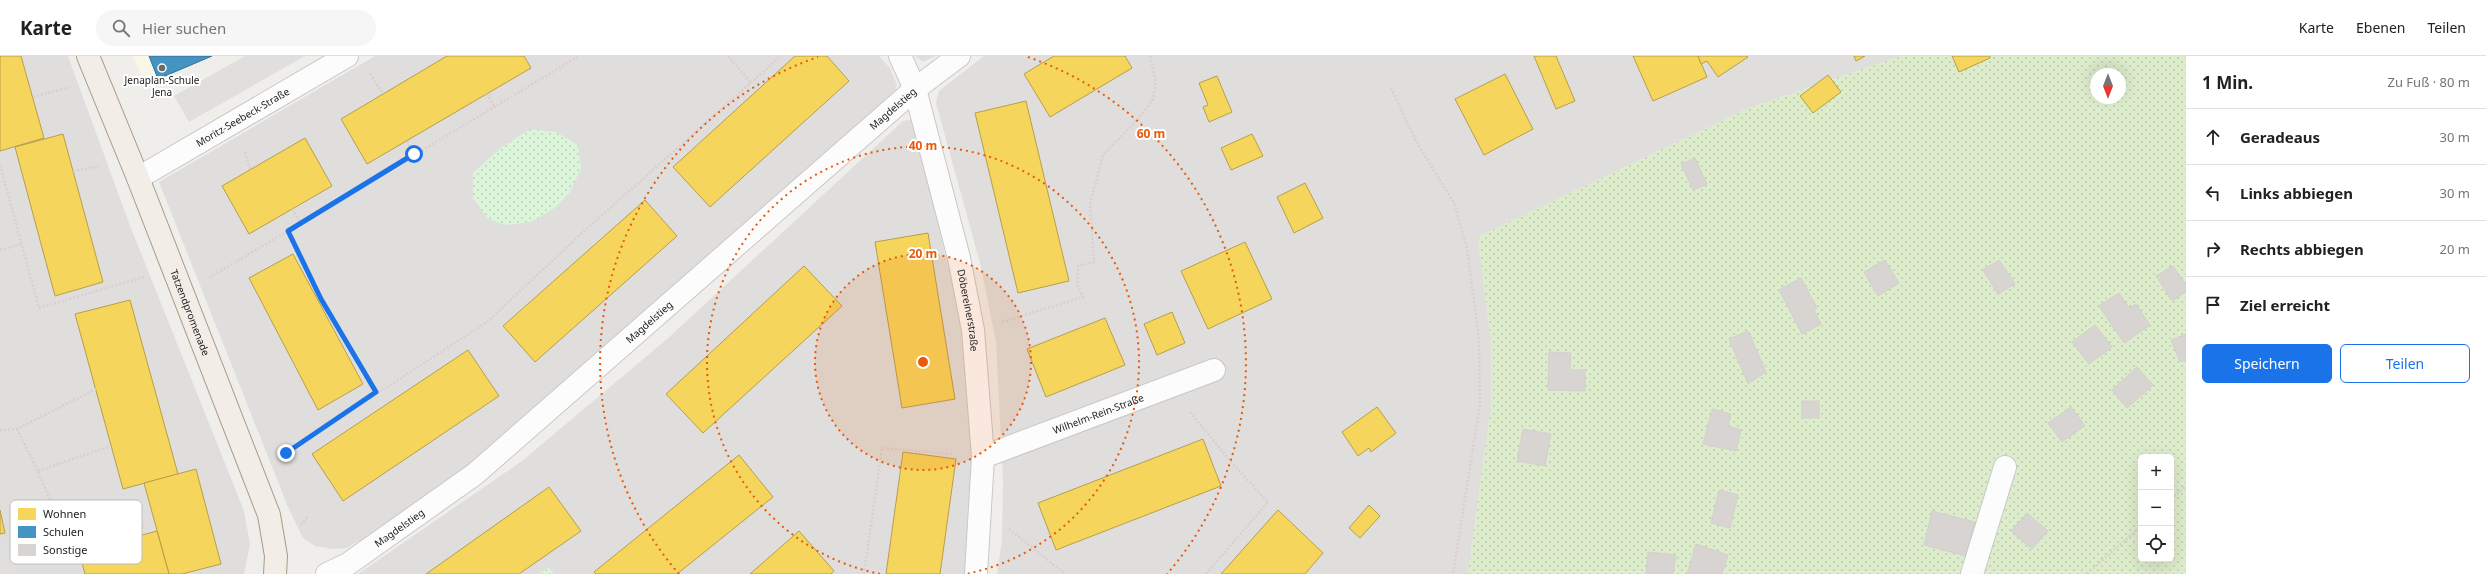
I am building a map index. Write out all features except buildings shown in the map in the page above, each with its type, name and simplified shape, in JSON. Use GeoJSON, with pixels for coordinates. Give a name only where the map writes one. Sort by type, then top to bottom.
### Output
{"type":"FeatureCollection","features":[{"type":"Feature","properties":{"kind":"main road","name":"Tatzendpromenade"},"geometry":{"type":"LineString","coordinates":[[88,56],[138,178],[269,515],[276,556],[275,574]]}},
{"type":"Feature","properties":{"kind":"street","name":"Moritz-Seebeck-Straße"},"geometry":{"type":"LineString","coordinates":[[138,178],[347,56]]}},
{"type":"Feature","properties":{"kind":"street","name":"Döbereinerstraße"},"geometry":{"type":"LineString","coordinates":[[900,56],[916,89],[959,258],[973,330],[983,457],[976,574]]}},
{"type":"Feature","properties":{"kind":"street","name":"Magdelstieg"},"geometry":{"type":"LineString","coordinates":[[327,574],[348,564],[475,474],[916,89],[959,56]]}},
{"type":"Feature","properties":{"kind":"street","name":"Wilhelm-Rein-Straße"},"geometry":{"type":"LineString","coordinates":[[983,457],[1171,388],[1214,370]]}},
{"type":"Feature","properties":{"kind":"street"},"geometry":{"type":"LineString","coordinates":[[1972,574],[2005,467]]}},
{"type":"Feature","properties":{"kind":"path"},"geometry":{"type":"LineString","coordinates":[[209,277],[579,56]]}},
{"type":"Feature","properties":{"kind":"path"},"geometry":{"type":"LineString","coordinates":[[728,56],[751,83]]}},
{"type":"Feature","properties":{"kind":"path"},"geometry":{"type":"LineString","coordinates":[[286,453],[376,392],[487,322],[581,234],[781,56]]}},
{"type":"Feature","properties":{"kind":"path"},"geometry":{"type":"LineString","coordinates":[[996,324],[1083,297],[1077,285],[1078,266],[1094,262],[1090,204],[1103,155],[1139,118],[1154,99],[1156,83],[1150,56]]}},
{"type":"Feature","properties":{"kind":"path"},"geometry":{"type":"LineString","coordinates":[[375,82],[383,94]]}},
{"type":"Feature","properties":{"kind":"path"},"geometry":{"type":"LineString","coordinates":[[33,97],[69,87]]}},
{"type":"Feature","properties":{"kind":"path"},"geometry":{"type":"LineString","coordinates":[[1391,88],[1416,141],[1454,203],[1467,248],[1478,333],[1480,404],[1453,574]]}},
{"type":"Feature","properties":{"kind":"path"},"geometry":{"type":"LineString","coordinates":[[487,94],[494,106]]}},
{"type":"Feature","properties":{"kind":"path"},"geometry":{"type":"LineString","coordinates":[[407,141],[414,154]]}},
{"type":"Feature","properties":{"kind":"path"},"geometry":{"type":"LineString","coordinates":[[243,146],[250,170]]}},
{"type":"Feature","properties":{"kind":"path"},"geometry":{"type":"LineString","coordinates":[[0,165],[39,308],[146,276]]}},
{"type":"Feature","properties":{"kind":"path"},"geometry":{"type":"LineString","coordinates":[[73,171],[101,165]]}},
{"type":"Feature","properties":{"kind":"path"},"geometry":{"type":"LineString","coordinates":[[292,209],[301,223]]}},
{"type":"Feature","properties":{"kind":"path"},"geometry":{"type":"LineString","coordinates":[[288,231],[321,299],[376,392]]}},
{"type":"Feature","properties":{"kind":"path"},"geometry":{"type":"LineString","coordinates":[[0,250],[22,244]]}},
{"type":"Feature","properties":{"kind":"path"},"geometry":{"type":"LineString","coordinates":[[1171,388],[1232,463],[1268,502],[1206,574]]}},
{"type":"Feature","properties":{"kind":"path"},"geometry":{"type":"LineString","coordinates":[[0,430],[17,429],[96,389]]}},
{"type":"Feature","properties":{"kind":"path"},"geometry":{"type":"LineString","coordinates":[[17,429],[38,471],[50,500]]}},
{"type":"Feature","properties":{"kind":"path"},"geometry":{"type":"LineString","coordinates":[[38,471],[108,447]]}},
{"type":"Feature","properties":{"kind":"path"},"geometry":{"type":"LineString","coordinates":[[864,574],[882,448],[983,457]]}},
{"type":"Feature","properties":{"kind":"path"},"geometry":{"type":"LineString","coordinates":[[2174,496],[2186,486]]}},
{"type":"Feature","properties":{"kind":"path"},"geometry":{"type":"LineString","coordinates":[[2087,574],[2138,529]]}},
{"type":"Feature","properties":{"kind":"path"},"geometry":{"type":"LineString","coordinates":[[1012,531],[1065,574]]}},
{"type":"Feature","properties":{"kind":"shaded area"},"geometry":{"type":"Polygon","coordinates":[[[0,56],[68,56],[129,223],[244,511],[250,544],[244,574],[0,574],[0,56]]]}},
{"type":"Feature","properties":{"kind":"shaded area","name":"Jenaplan-Schule Jena"},"geometry":{"type":"Polygon","coordinates":[[[133,56],[213,56],[145,85],[133,56]]]}},
{"type":"Feature","properties":{"kind":"shaded area"},"geometry":{"type":"Polygon","coordinates":[[[245,56],[305,56],[189,122],[174,96],[245,56]]]}},
{"type":"Feature","properties":{"kind":"shaded area"},"geometry":{"type":"Polygon","coordinates":[[[375,56],[879,56],[890,68],[897,85],[894,94],[525,425],[366,537],[346,548],[332,549],[315,546],[303,538],[288,507],[159,182],[375,56]]]}},
{"type":"Feature","properties":{"kind":"shaded area"},"geometry":{"type":"Polygon","coordinates":[[[915,56],[935,56],[923,62],[915,56]]]}},
{"type":"Feature","properties":{"kind":"shaded area"},"geometry":{"type":"Polygon","coordinates":[[[984,56],[1901,56],[1749,108],[1478,237],[1491,343],[1491,406],[1468,574],[997,574],[1002,540],[1003,479],[996,342],[980,263],[936,103],[939,91],[984,56]]]}},
{"type":"Feature","properties":{"kind":"shaded area"},"geometry":{"type":"Polygon","coordinates":[[[913,119],[960,317],[973,439],[973,517],[965,574],[358,574],[522,461],[667,339],[903,121],[913,119]]]}},
{"type":"Feature","properties":{"kind":"shaded area"},"geometry":{"type":"Polygon","coordinates":[[[8,548],[10,564],[12,564],[15,574],[0,574],[0,550],[8,548]]]}},
{"type":"Feature","properties":{"kind":"green space"},"geometry":{"type":"Polygon","coordinates":[[[1901,56],[2186,56],[2186,574],[1468,574],[1491,406],[1491,343],[1478,237],[1749,108],[1901,56]]]}},
{"type":"Feature","properties":{"kind":"green space"},"geometry":{"type":"Polygon","coordinates":[[[530,129],[556,132],[578,145],[581,168],[570,192],[556,207],[532,222],[505,225],[488,219],[473,198],[473,173],[502,147],[530,129]]]}},
{"type":"Feature","properties":{"kind":"green space"},"geometry":{"type":"Polygon","coordinates":[[[548,567],[554,574],[538,574],[548,567]]]}},
{"type":"Feature","properties":{"kind":"place","name":"Jenaplan-Schule Jena"},"geometry":{"type":"Point","coordinates":[162,68]}},
{"type":"Feature","properties":{"kind":"route"},"geometry":{"type":"LineString","coordinates":[[286,453],[376,392],[321,299],[288,231],[414,154]]}}]}
